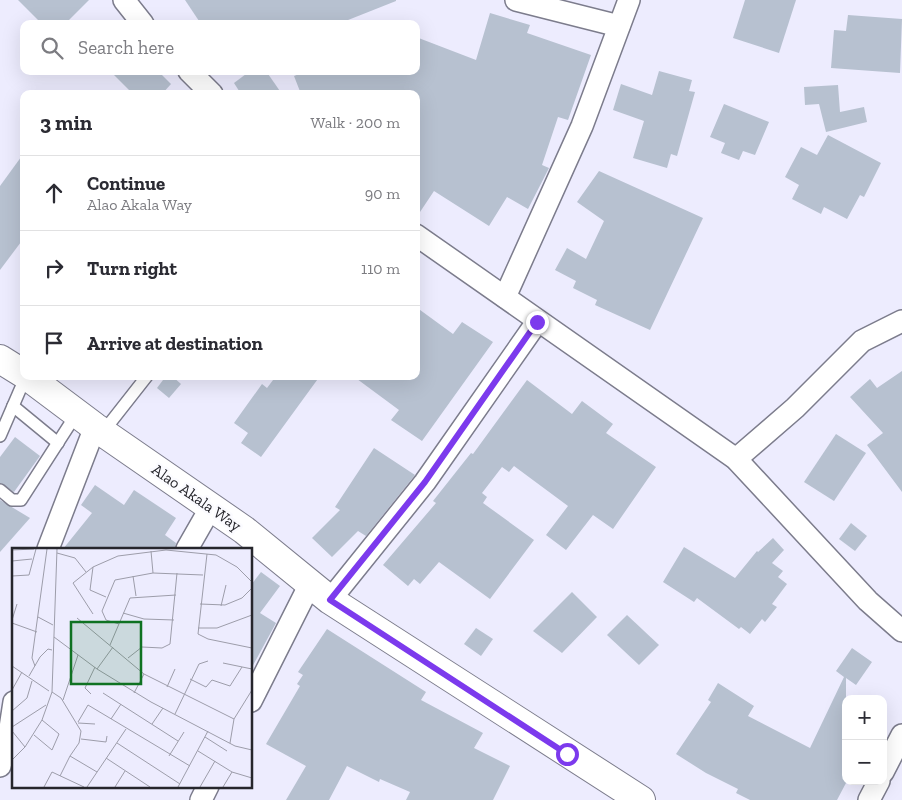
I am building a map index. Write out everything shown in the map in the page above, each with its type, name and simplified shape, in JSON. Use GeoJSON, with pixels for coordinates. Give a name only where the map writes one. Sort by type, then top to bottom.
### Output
{"type":"FeatureCollection","features":[{"type":"Feature","properties":{"kind":"street"},"geometry":{"type":"LineString","coordinates":[[124,0],[140,20]]}},
{"type":"Feature","properties":{"kind":"street"},"geometry":{"type":"LineString","coordinates":[[516,0],[619,26]]}},
{"type":"Feature","properties":{"kind":"street"},"geometry":{"type":"LineString","coordinates":[[505,297],[582,126],[629,0]]}},
{"type":"Feature","properties":{"kind":"street"},"geometry":{"type":"LineString","coordinates":[[193,75],[208,90]]}},
{"type":"Feature","properties":{"kind":"street"},"geometry":{"type":"LineString","coordinates":[[420,238],[505,297],[537,322],[736,459],[868,601],[902,631]]}},
{"type":"Feature","properties":{"kind":"street"},"geometry":{"type":"LineString","coordinates":[[736,459],[795,408],[862,341],[902,321]]}},
{"type":"Feature","properties":{"kind":"street"},"geometry":{"type":"LineString","coordinates":[[252,699],[320,592],[425,482],[537,322]]}},
{"type":"Feature","properties":{"kind":"street","name":"Alao Akala Way"},"geometry":{"type":"LineString","coordinates":[[0,359],[20,371]]}},
{"type":"Feature","properties":{"kind":"street","name":"Alao Akala Way"},"geometry":{"type":"LineString","coordinates":[[33,380],[92,424],[244,530],[320,592],[641,800]]}},
{"type":"Feature","properties":{"kind":"street"},"geometry":{"type":"LineString","coordinates":[[48,548],[92,424]]}},
{"type":"Feature","properties":{"kind":"street"},"geometry":{"type":"LineString","coordinates":[[188,548],[211,507]]}},
{"type":"Feature","properties":{"kind":"street"},"geometry":{"type":"LineString","coordinates":[[0,766],[12,715]]}},
{"type":"Feature","properties":{"kind":"street"},"geometry":{"type":"LineString","coordinates":[[887,764],[902,735]]}},
{"type":"Feature","properties":{"kind":"street"},"geometry":{"type":"LineString","coordinates":[[869,800],[877,785]]}},
{"type":"Feature","properties":{"kind":"street"},"geometry":{"type":"LineString","coordinates":[[201,800],[207,788]]}},
{"type":"Feature","properties":{"kind":"lane"},"geometry":{"type":"LineString","coordinates":[[0,436],[24,380]]}},
{"type":"Feature","properties":{"kind":"lane"},"geometry":{"type":"LineString","coordinates":[[0,490],[12,500],[20,500],[58,443],[92,424],[142,380]]}},
{"type":"Feature","properties":{"kind":"lane"},"geometry":{"type":"LineString","coordinates":[[13,406],[58,443]]}},
{"type":"Feature","properties":{"kind":"building"},"geometry":{"type":"Polygon","coordinates":[[[18,0],[89,0],[69,20],[38,20],[18,0]]]}},
{"type":"Feature","properties":{"kind":"building"},"geometry":{"type":"Polygon","coordinates":[[[185,0],[396,0],[348,20],[198,20],[185,0]]]}},
{"type":"Feature","properties":{"kind":"building"},"geometry":{"type":"Polygon","coordinates":[[[745,0],[796,0],[779,53],[733,38],[745,0]]]}},
{"type":"Feature","properties":{"kind":"building"},"geometry":{"type":"Polygon","coordinates":[[[490,13],[530,25],[527,33],[591,55],[568,120],[558,117],[542,165],[549,168],[528,209],[507,197],[489,226],[434,191],[420,212],[420,90],[299,90],[294,76],[420,75],[420,39],[476,60],[490,13]]]}},
{"type":"Feature","properties":{"kind":"building"},"geometry":{"type":"Polygon","coordinates":[[[848,15],[902,19],[900,73],[831,68],[834,30],[846,31],[848,15]]]}},
{"type":"Feature","properties":{"kind":"building"},"geometry":{"type":"Polygon","coordinates":[[[659,71],[692,80],[689,91],[695,92],[677,156],[671,154],[667,168],[633,158],[644,121],[613,110],[621,84],[652,95],[659,71]]]}},
{"type":"Feature","properties":{"kind":"building"},"geometry":{"type":"Polygon","coordinates":[[[114,75],[162,75],[171,84],[166,90],[129,90],[114,75]]]}},
{"type":"Feature","properties":{"kind":"building"},"geometry":{"type":"Polygon","coordinates":[[[245,75],[269,75],[279,90],[238,90],[234,83],[245,75]]]}},
{"type":"Feature","properties":{"kind":"building"},"geometry":{"type":"Polygon","coordinates":[[[838,85],[840,112],[864,107],[867,122],[826,132],[819,104],[805,105],[804,87],[838,85]]]}},
{"type":"Feature","properties":{"kind":"building"},"geometry":{"type":"Polygon","coordinates":[[[724,104],[769,122],[755,155],[743,151],[739,160],[721,153],[725,143],[710,137],[724,104]]]}},
{"type":"Feature","properties":{"kind":"building"},"geometry":{"type":"Polygon","coordinates":[[[828,135],[881,163],[864,197],[860,195],[847,219],[824,207],[821,214],[792,199],[799,185],[785,177],[801,147],[817,155],[828,135]]]}},
{"type":"Feature","properties":{"kind":"building"},"geometry":{"type":"Polygon","coordinates":[[[20,158],[20,243],[0,270],[0,186],[20,158]]]}},
{"type":"Feature","properties":{"kind":"building"},"geometry":{"type":"Polygon","coordinates":[[[599,171],[703,218],[650,330],[595,305],[597,300],[573,288],[576,281],[555,270],[567,248],[586,259],[604,221],[577,202],[599,171]]]}},
{"type":"Feature","properties":{"kind":"building"},"geometry":{"type":"Polygon","coordinates":[[[420,310],[453,334],[462,322],[493,342],[422,441],[391,420],[399,410],[358,380],[420,380],[420,310]]]}},
{"type":"Feature","properties":{"kind":"building"},"geometry":{"type":"Polygon","coordinates":[[[902,371],[902,492],[867,445],[883,433],[850,397],[870,379],[877,388],[902,371]]]}},
{"type":"Feature","properties":{"kind":"building"},"geometry":{"type":"Polygon","coordinates":[[[163,380],[176,380],[181,384],[169,398],[157,388],[163,380]]]}},
{"type":"Feature","properties":{"kind":"building"},"geometry":{"type":"Polygon","coordinates":[[[273,380],[317,380],[261,457],[241,443],[248,433],[234,423],[262,384],[267,388],[273,380]]]}},
{"type":"Feature","properties":{"kind":"building"},"geometry":{"type":"Polygon","coordinates":[[[527,380],[572,414],[582,401],[613,424],[606,433],[656,467],[613,529],[593,515],[566,550],[546,535],[568,506],[514,466],[509,472],[502,467],[482,493],[487,497],[483,503],[534,540],[490,599],[439,562],[420,584],[414,579],[408,586],[383,565],[436,503],[433,501],[471,453],[473,454],[527,380]]]}},
{"type":"Feature","properties":{"kind":"building"},"geometry":{"type":"Polygon","coordinates":[[[836,434],[866,453],[834,501],[804,482],[836,434]]]}},
{"type":"Feature","properties":{"kind":"building"},"geometry":{"type":"Polygon","coordinates":[[[15,437],[40,456],[14,492],[0,483],[0,457],[15,437]]]}},
{"type":"Feature","properties":{"kind":"building"},"geometry":{"type":"Polygon","coordinates":[[[374,448],[415,475],[366,536],[358,531],[332,557],[312,538],[340,510],[335,507],[374,448]]]}},
{"type":"Feature","properties":{"kind":"building"},"geometry":{"type":"Polygon","coordinates":[[[95,485],[124,505],[134,490],[176,518],[165,535],[176,543],[175,548],[64,548],[92,513],[81,505],[95,485]]]}},
{"type":"Feature","properties":{"kind":"building"},"geometry":{"type":"Polygon","coordinates":[[[0,500],[30,518],[0,552],[0,500]]]}},
{"type":"Feature","properties":{"kind":"building"},"geometry":{"type":"Polygon","coordinates":[[[851,523],[867,536],[855,551],[839,539],[851,523]]]}},
{"type":"Feature","properties":{"kind":"building"},"geometry":{"type":"Polygon","coordinates":[[[773,538],[784,550],[772,563],[783,571],[778,577],[787,584],[772,604],[777,607],[765,622],[762,619],[750,634],[741,627],[739,629],[697,598],[694,602],[663,582],[684,547],[735,578],[757,551],[773,538]]]}},
{"type":"Feature","properties":{"kind":"building"},"geometry":{"type":"Polygon","coordinates":[[[261,572],[280,586],[260,613],[276,623],[252,667],[252,584],[261,572]]]}},
{"type":"Feature","properties":{"kind":"building"},"geometry":{"type":"Polygon","coordinates":[[[572,592],[597,617],[562,653],[533,631],[572,592]]]}},
{"type":"Feature","properties":{"kind":"building"},"geometry":{"type":"Polygon","coordinates":[[[627,615],[659,645],[639,665],[607,635],[627,615]]]}},
{"type":"Feature","properties":{"kind":"building"},"geometry":{"type":"Polygon","coordinates":[[[476,628],[493,639],[481,656],[464,644],[476,628]]]}},
{"type":"Feature","properties":{"kind":"building"},"geometry":{"type":"Polygon","coordinates":[[[327,629],[426,692],[421,700],[483,733],[474,748],[510,766],[493,800],[406,800],[410,792],[380,779],[379,782],[347,766],[329,800],[286,800],[306,766],[266,744],[300,686],[297,684],[303,675],[298,672],[327,629]]]}},
{"type":"Feature","properties":{"kind":"building"},"geometry":{"type":"Polygon","coordinates":[[[852,648],[872,662],[856,685],[846,678],[846,695],[842,695],[842,785],[845,785],[837,800],[750,800],[736,793],[738,789],[706,773],[676,754],[711,702],[708,700],[718,683],[754,706],[748,716],[810,748],[844,677],[836,671],[852,648]]]}},
{"type":"Feature","properties":{"kind":"route"},"geometry":{"type":"LineString","coordinates":[[537,322],[425,482],[330,600],[567,754]]}}]}
